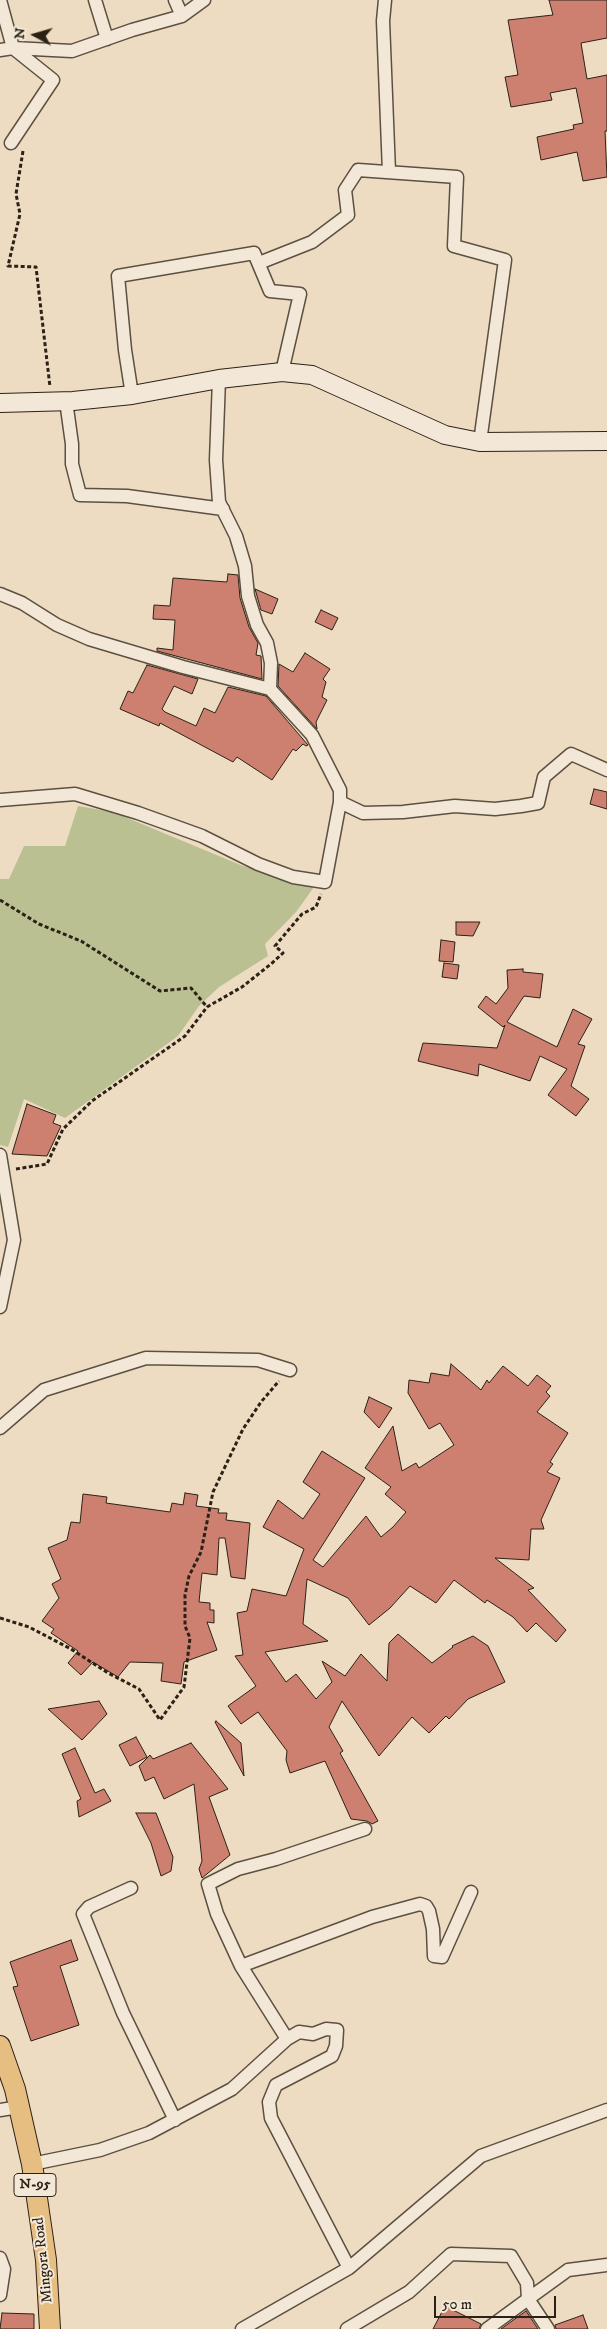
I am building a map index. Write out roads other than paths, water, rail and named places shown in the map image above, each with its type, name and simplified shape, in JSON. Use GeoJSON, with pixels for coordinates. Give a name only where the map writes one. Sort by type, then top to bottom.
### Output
{"type":"FeatureCollection","features":[{"type":"Feature","properties":{"kind":"main road"},"geometry":{"type":"LineString","coordinates":[[0,403],[59,401],[132,395],[220,379],[282,372],[312,375],[444,435],[480,442],[607,441]]}},
{"type":"Feature","properties":{"kind":"main road","name":"Mingora Road"},"geometry":{"type":"LineString","coordinates":[[0,2046],[10,2108],[32,2164],[46,2260],[50,2329]]}},
{"type":"Feature","properties":{"kind":"street"},"geometry":{"type":"LineString","coordinates":[[0,0],[6,49],[53,80],[11,143]]}},
{"type":"Feature","properties":{"kind":"street"},"geometry":{"type":"LineString","coordinates":[[94,0],[107,39]]}},
{"type":"Feature","properties":{"kind":"street"},"geometry":{"type":"LineString","coordinates":[[175,0],[182,16]]}},
{"type":"Feature","properties":{"kind":"street"},"geometry":{"type":"LineString","coordinates":[[6,49],[72,51],[182,16],[204,0]]}},
{"type":"Feature","properties":{"kind":"street"},"geometry":{"type":"LineString","coordinates":[[385,0],[383,21],[389,172]]}},
{"type":"Feature","properties":{"kind":"street"},"geometry":{"type":"LineString","coordinates":[[258,263],[312,242],[348,215],[345,190],[358,170],[457,177],[454,246],[505,260],[480,442]]}},
{"type":"Feature","properties":{"kind":"street"},"geometry":{"type":"LineString","coordinates":[[132,395],[125,350],[118,276],[254,252],[270,291],[300,294],[282,372]]}},
{"type":"Feature","properties":{"kind":"street"},"geometry":{"type":"LineString","coordinates":[[220,379],[216,460],[219,502],[236,536],[244,566],[248,596],[257,624],[266,643],[271,663],[270,689]]}},
{"type":"Feature","properties":{"kind":"street"},"geometry":{"type":"LineString","coordinates":[[59,401],[72,444],[72,464],[80,495],[127,496],[222,509]]}},
{"type":"Feature","properties":{"kind":"street"},"geometry":{"type":"LineString","coordinates":[[0,594],[22,603],[57,625],[89,639],[183,667],[270,689],[312,735],[340,790],[340,802],[325,882],[293,877],[258,864],[202,836],[138,813],[75,794],[0,800]]}},
{"type":"Feature","properties":{"kind":"street"},"geometry":{"type":"LineString","coordinates":[[340,802],[364,813],[403,812],[455,806],[495,809],[521,806],[538,803],[544,776],[571,754],[607,770]]}},
{"type":"Feature","properties":{"kind":"street"},"geometry":{"type":"LineString","coordinates":[[0,1154],[14,1240],[0,1307]]}},
{"type":"Feature","properties":{"kind":"street"},"geometry":{"type":"LineString","coordinates":[[0,1428],[44,1390],[146,1358],[258,1360],[290,1370]]}},
{"type":"Feature","properties":{"kind":"street"},"geometry":{"type":"LineString","coordinates":[[288,2039],[241,1966],[217,1914],[208,1884],[238,1869],[276,1860],[365,1828]]}},
{"type":"Feature","properties":{"kind":"street"},"geometry":{"type":"LineString","coordinates":[[131,1888],[89,1907],[83,1914],[123,2013],[174,2120]]}},
{"type":"Feature","properties":{"kind":"street"},"geometry":{"type":"LineString","coordinates":[[241,1966],[372,1918],[420,1904],[426,1906],[429,1912],[433,1929],[434,1956],[442,1957],[471,1892]]}},
{"type":"Feature","properties":{"kind":"street"},"geometry":{"type":"LineString","coordinates":[[32,2164],[100,2150],[149,2133],[232,2089],[288,2039],[299,2032],[313,2034],[326,2030],[337,2030],[336,2046],[332,2056],[276,2085],[269,2102],[271,2118],[349,2268]]}},
{"type":"Feature","properties":{"kind":"street"},"geometry":{"type":"LineString","coordinates":[[242,2329],[349,2268],[482,2156],[607,2110]]}},
{"type":"Feature","properties":{"kind":"street"},"geometry":{"type":"LineString","coordinates":[[347,2329],[409,2292],[452,2254],[511,2256],[527,2283],[528,2299],[548,2329]]}},
{"type":"Feature","properties":{"kind":"street"},"geometry":{"type":"LineString","coordinates":[[0,2258],[4,2269],[0,2295]]}},
{"type":"Feature","properties":{"kind":"street"},"geometry":{"type":"LineString","coordinates":[[491,2327],[568,2270],[607,2265]]}}]}
